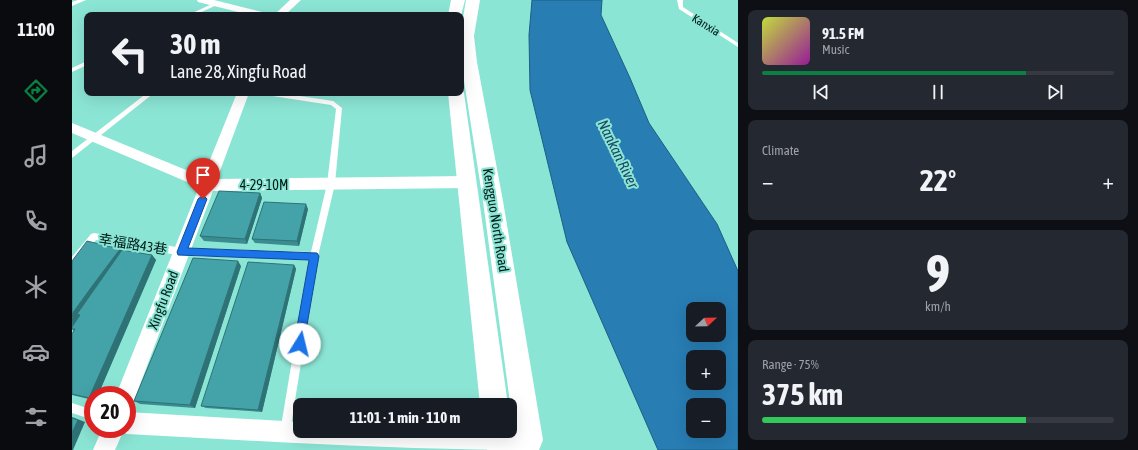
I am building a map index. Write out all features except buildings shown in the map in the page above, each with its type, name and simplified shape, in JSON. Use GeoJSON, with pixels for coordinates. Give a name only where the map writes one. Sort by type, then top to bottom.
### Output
{"type":"FeatureCollection","features":[{"type":"Feature","properties":{"kind":"street"},"geometry":{"type":"LineString","coordinates":[[202,0],[249,12]]}},
{"type":"Feature","properties":{"kind":"street"},"geometry":{"type":"LineString","coordinates":[[282,12],[296,0]]}},
{"type":"Feature","properties":{"kind":"street"},"geometry":{"type":"LineString","coordinates":[[456,12],[458,0]]}},
{"type":"Feature","properties":{"kind":"street","name":"Kengguo North Road"},"geometry":{"type":"LineString","coordinates":[[473,0],[467,36],[465,61],[493,201],[529,440]]}},
{"type":"Feature","properties":{"kind":"street","name":"Xingfu Road"},"geometry":{"type":"LineString","coordinates":[[130,386],[243,96]]}},
{"type":"Feature","properties":{"kind":"street","name":"Kengguo North Road"},"geometry":{"type":"LineString","coordinates":[[456,96],[493,398]]}},
{"type":"Feature","properties":{"kind":"street","name":"4-29-10M"},"geometry":{"type":"LineString","coordinates":[[72,128],[208,185],[468,182]]}},
{"type":"Feature","properties":{"kind":"street"},"geometry":{"type":"LineString","coordinates":[[136,424],[293,432]]}},
{"type":"Feature","properties":{"kind":"street"},"geometry":{"type":"LineString","coordinates":[[104,450],[109,438]]}},
{"type":"Feature","properties":{"kind":"street"},"geometry":{"type":"LineString","coordinates":[[514,438],[529,440]]}},
{"type":"Feature","properties":{"kind":"lane"},"geometry":{"type":"LineString","coordinates":[[72,4],[82,0]]}},
{"type":"Feature","properties":{"kind":"lane","name":"Kanxia"},"geometry":{"type":"LineString","coordinates":[[680,0],[681,8],[738,45]]}},
{"type":"Feature","properties":{"kind":"lane"},"geometry":{"type":"LineString","coordinates":[[198,12],[216,4]]}},
{"type":"Feature","properties":{"kind":"lane"},"geometry":{"type":"LineString","coordinates":[[72,70],[84,64]]}},
{"type":"Feature","properties":{"kind":"lane"},"geometry":{"type":"LineString","coordinates":[[72,155],[148,96]]}},
{"type":"Feature","properties":{"kind":"lane"},"geometry":{"type":"LineString","coordinates":[[285,432],[314,256],[331,184],[339,108],[333,103],[286,96]]}},
{"type":"Feature","properties":{"kind":"lane","name":"幸福路43巷"},"geometry":{"type":"LineString","coordinates":[[72,263],[94,236],[182,252]]}},
{"type":"Feature","properties":{"kind":"lane"},"geometry":{"type":"LineString","coordinates":[[182,252],[314,256]]}},
{"type":"Feature","properties":{"kind":"lane"},"geometry":{"type":"LineString","coordinates":[[72,408],[84,412]]}},
{"type":"Feature","properties":{"kind":"water","name":"Nankan River"},"geometry":{"type":"Polygon","coordinates":[[[532,0],[602,0],[601,15],[649,123],[717,224],[738,271],[738,450],[658,450],[567,242],[530,90],[529,35],[532,0]]]}},
{"type":"Feature","properties":{"kind":"route"},"geometry":{"type":"LineString","coordinates":[[203,199],[182,252],[314,256],[300,344]]}}]}
